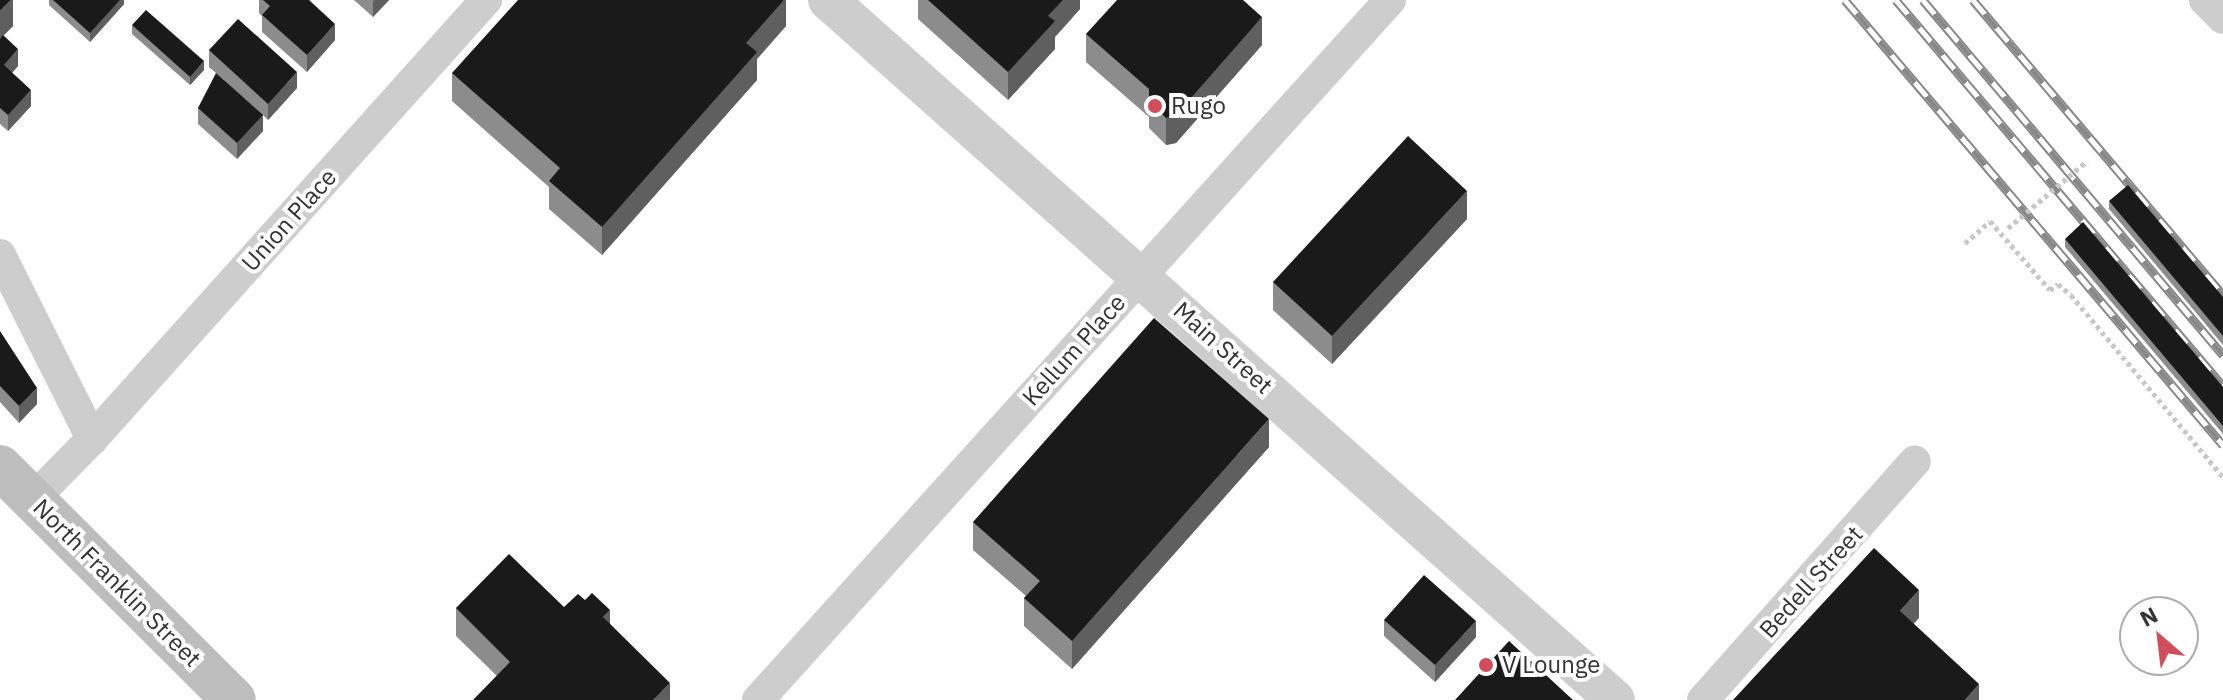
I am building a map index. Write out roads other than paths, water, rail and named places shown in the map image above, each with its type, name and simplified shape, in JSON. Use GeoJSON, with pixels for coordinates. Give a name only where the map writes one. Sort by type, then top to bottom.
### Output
{"type":"FeatureCollection","features":[{"type":"Feature","properties":{"kind":"main road","name":"North Franklin Street"},"geometry":{"type":"LineString","coordinates":[[0,467],[234,700]]}},
{"type":"Feature","properties":{"kind":"street","name":"Union Place"},"geometry":{"type":"LineString","coordinates":[[33,499],[92,439],[486,0]]}},
{"type":"Feature","properties":{"kind":"street","name":"Kellum Place"},"geometry":{"type":"LineString","coordinates":[[758,700],[1390,0]]}},
{"type":"Feature","properties":{"kind":"street"},"geometry":{"type":"LineString","coordinates":[[2205,0],[2223,18]]}},
{"type":"Feature","properties":{"kind":"street","name":"Main Street"},"geometry":{"type":"LineString","coordinates":[[847,6],[1615,700]]}},
{"type":"Feature","properties":{"kind":"street"},"geometry":{"type":"LineString","coordinates":[[0,255],[92,439]]}},
{"type":"Feature","properties":{"kind":"street","name":"Bedell Street"},"geometry":{"type":"LineString","coordinates":[[1703,700],[1915,461]]}},
{"type":"Feature","properties":{"kind":"railway"},"geometry":{"type":"LineString","coordinates":[[1845,0],[2223,445]]}},
{"type":"Feature","properties":{"kind":"railway"},"geometry":{"type":"LineString","coordinates":[[1896,0],[2223,386]]}},
{"type":"Feature","properties":{"kind":"railway"},"geometry":{"type":"LineString","coordinates":[[1923,0],[2223,355]]}},
{"type":"Feature","properties":{"kind":"railway"},"geometry":{"type":"LineString","coordinates":[[1973,0],[2223,295]]}},
{"type":"Feature","properties":{"kind":"place","name":"Rugo"},"geometry":{"type":"Point","coordinates":[1155,106]}},
{"type":"Feature","properties":{"kind":"place","name":"V Lounge"},"geometry":{"type":"Point","coordinates":[1486,665]}}]}
